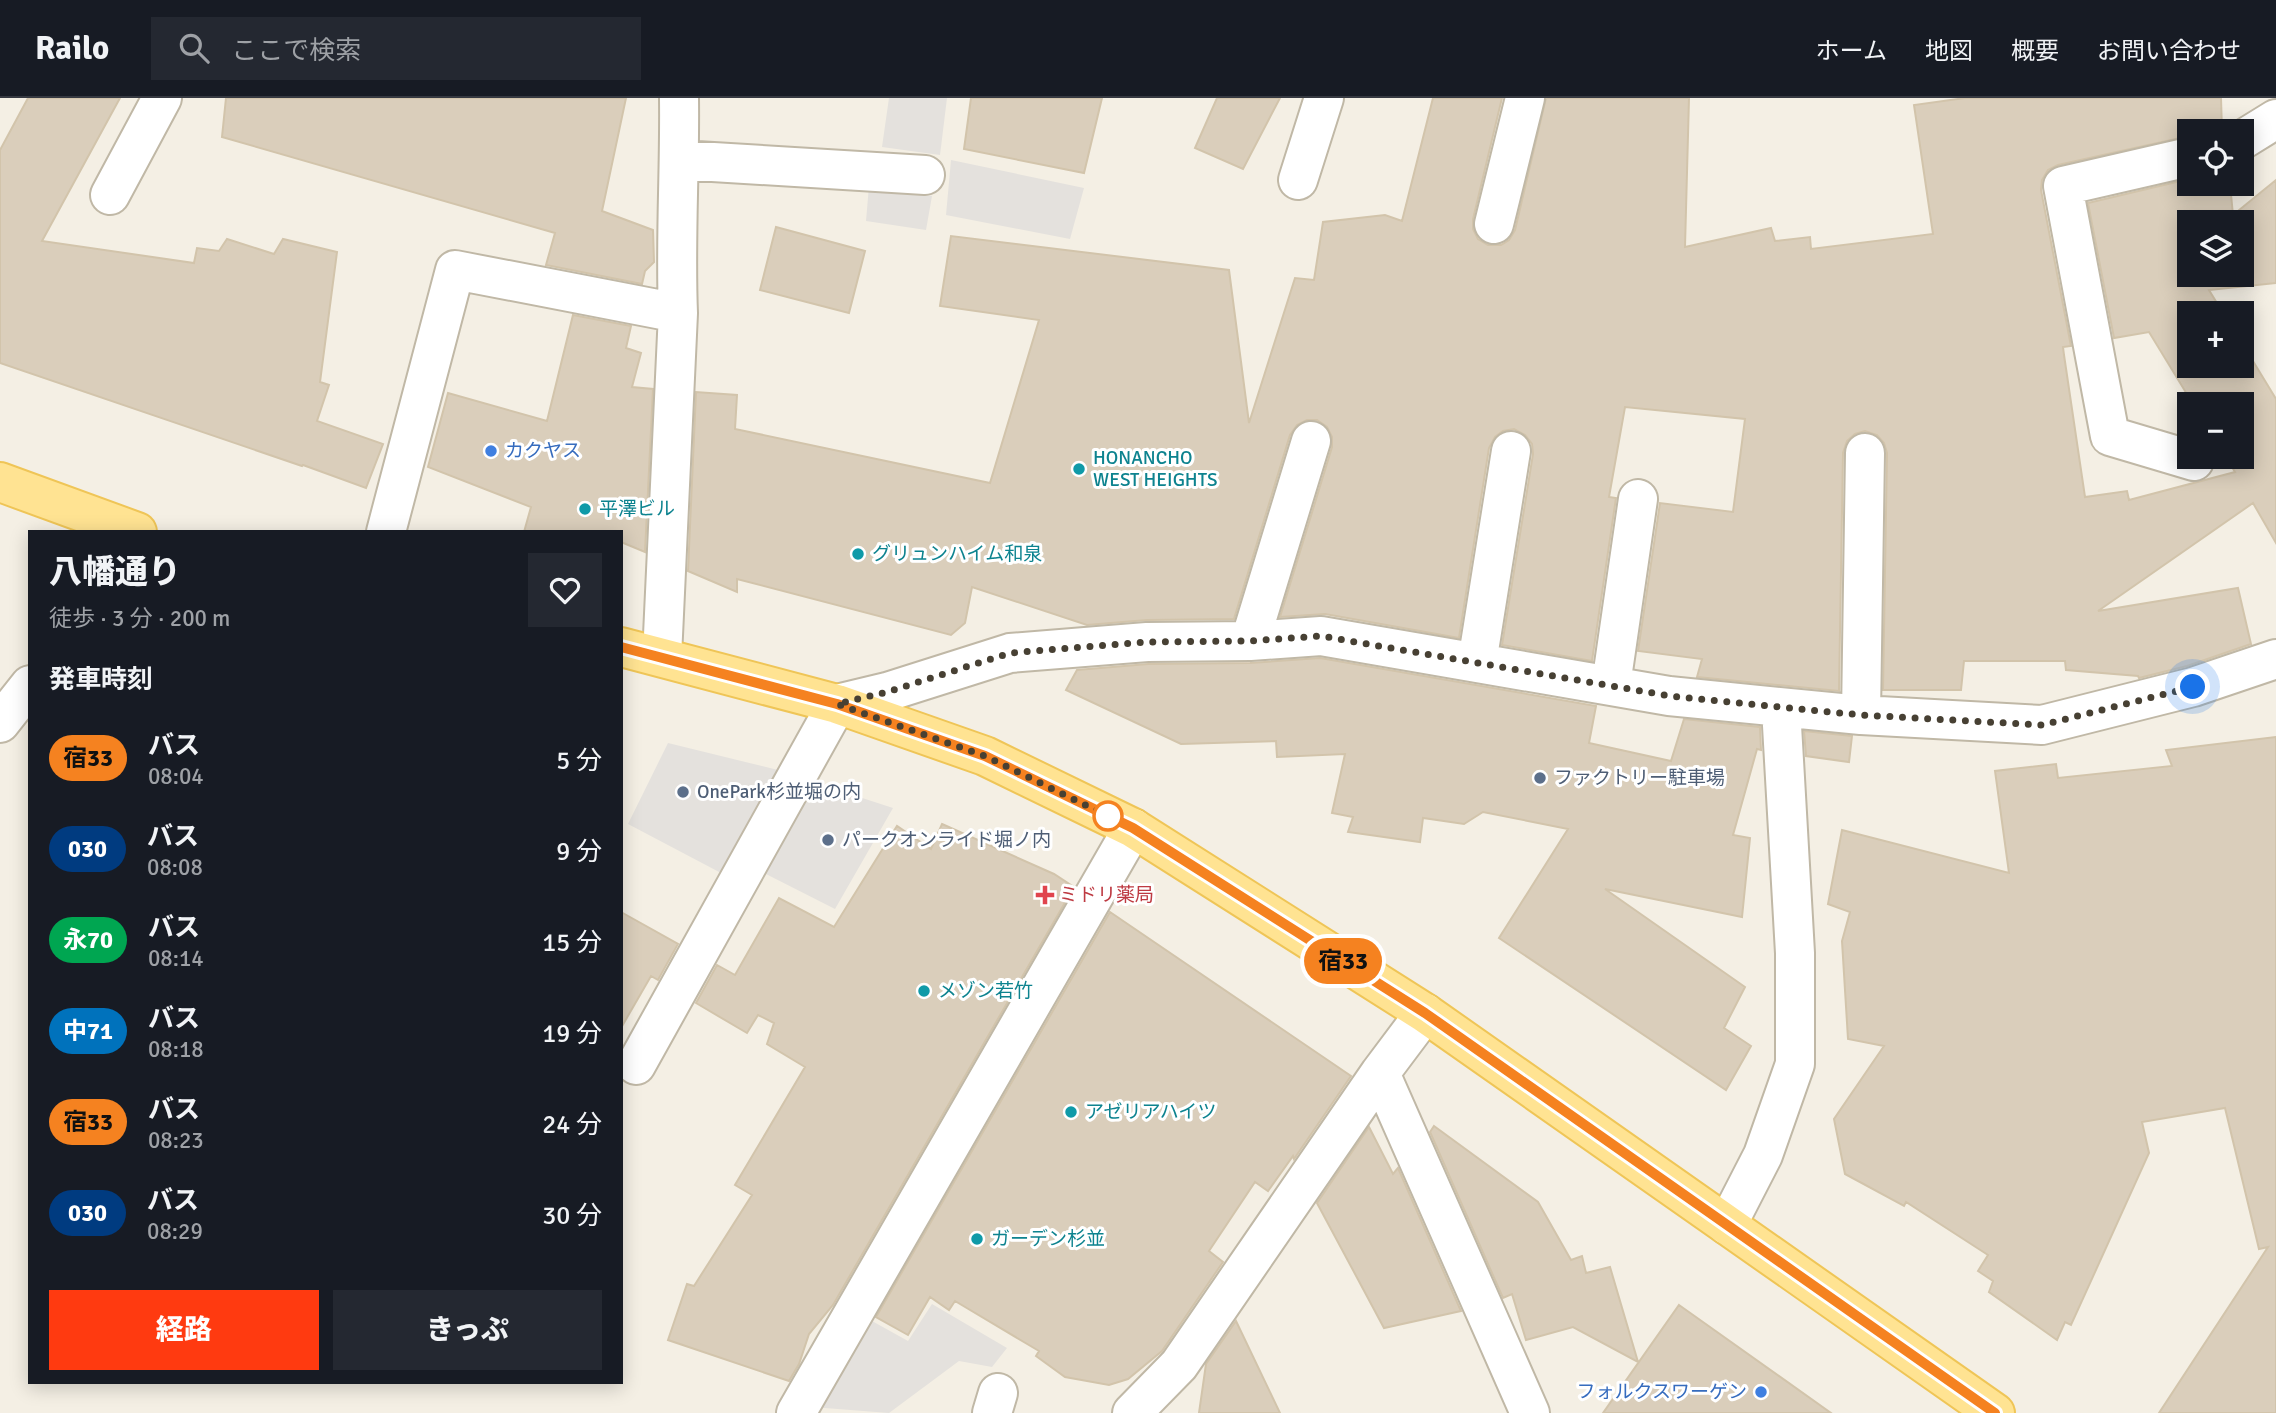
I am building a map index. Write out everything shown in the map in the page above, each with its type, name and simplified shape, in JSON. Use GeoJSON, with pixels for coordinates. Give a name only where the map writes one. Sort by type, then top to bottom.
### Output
{"type":"FeatureCollection","features":[{"type":"Feature","properties":{"kind":"main road"},"geometry":{"type":"LineString","coordinates":[[0,482],[132,530]]}},
{"type":"Feature","properties":{"kind":"main road"},"geometry":{"type":"LineString","coordinates":[[623,647],[837,704],[985,756],[1133,828],[1425,1013],[1995,1413]]}},
{"type":"Feature","properties":{"kind":"street"},"geometry":{"type":"LineString","coordinates":[[110,195],[162,98]]}},
{"type":"Feature","properties":{"kind":"street"},"geometry":{"type":"LineString","coordinates":[[662,657],[678,313],[676,260],[680,160],[679,98]]}},
{"type":"Feature","properties":{"kind":"street"},"geometry":{"type":"LineString","coordinates":[[1298,180],[1324,98]]}},
{"type":"Feature","properties":{"kind":"street"},"geometry":{"type":"LineString","coordinates":[[1494,224],[1525,98]]}},
{"type":"Feature","properties":{"kind":"street"},"geometry":{"type":"LineString","coordinates":[[2254,133],[2276,119]]}},
{"type":"Feature","properties":{"kind":"street"},"geometry":{"type":"LineString","coordinates":[[680,160],[925,175]]}},
{"type":"Feature","properties":{"kind":"street"},"geometry":{"type":"LineString","coordinates":[[2177,160],[2063,186],[2110,436],[2177,455]]}},
{"type":"Feature","properties":{"kind":"street"},"geometry":{"type":"LineString","coordinates":[[387,530],[455,270],[678,313]]}},
{"type":"Feature","properties":{"kind":"street"},"geometry":{"type":"LineString","coordinates":[[1250,641],[1311,441]]}},
{"type":"Feature","properties":{"kind":"street"},"geometry":{"type":"LineString","coordinates":[[1477,663],[1511,451]]}},
{"type":"Feature","properties":{"kind":"street"},"geometry":{"type":"LineString","coordinates":[[1861,715],[1865,453]]}},
{"type":"Feature","properties":{"kind":"street"},"geometry":{"type":"LineString","coordinates":[[1611,685],[1638,499]]}},
{"type":"Feature","properties":{"kind":"street"},"geometry":{"type":"LineString","coordinates":[[636,1065],[837,704],[887,692],[1010,653],[1147,642],[1250,641],[1321,636],[1670,696],[1861,715],[2042,725],[2193,687],[2276,659]]}},
{"type":"Feature","properties":{"kind":"street"},"geometry":{"type":"LineString","coordinates":[[0,723],[28,688]]}},
{"type":"Feature","properties":{"kind":"street"},"geometry":{"type":"LineString","coordinates":[[1727,1225],[1763,1155],[1795,1064],[1795,953],[1781,708]]}},
{"type":"Feature","properties":{"kind":"street"},"geometry":{"type":"LineString","coordinates":[[796,1413],[1133,828]]}},
{"type":"Feature","properties":{"kind":"street"},"geometry":{"type":"LineString","coordinates":[[1132,1413],[1179,1365],[1380,1073],[1425,1013]]}},
{"type":"Feature","properties":{"kind":"street"},"geometry":{"type":"LineString","coordinates":[[1380,1073],[1530,1413]]}},
{"type":"Feature","properties":{"kind":"shaded area"},"geometry":{"type":"Polygon","coordinates":[[[889,98],[947,98],[940,155],[882,147],[889,98]]]}},
{"type":"Feature","properties":{"kind":"shaded area"},"geometry":{"type":"Polygon","coordinates":[[[951,160],[1084,188],[1070,239],[946,215],[951,160]]]}},
{"type":"Feature","properties":{"kind":"shaded area"},"geometry":{"type":"Polygon","coordinates":[[[869,186],[932,196],[926,230],[866,221],[869,186]]]}},
{"type":"Feature","properties":{"kind":"shaded area","name":"OnePark杉並堀の内"},"geometry":{"type":"Polygon","coordinates":[[[668,743],[778,770],[721,873],[628,824],[668,743]]]}},
{"type":"Feature","properties":{"kind":"shaded area","name":"パークオンライド堀ノ内"},"geometry":{"type":"Polygon","coordinates":[[[813,782],[893,808],[835,909],[764,873],[813,782]]]}},
{"type":"Feature","properties":{"kind":"shaded area"},"geometry":{"type":"Polygon","coordinates":[[[932,1304],[1007,1348],[992,1367],[959,1361],[889,1413],[812,1407],[863,1316],[908,1341],[932,1304]]]}},
{"type":"Feature","properties":{"kind":"building"},"geometry":{"type":"Polygon","coordinates":[[[28,98],[120,98],[42,241],[194,263],[197,248],[219,251],[227,239],[274,254],[283,239],[337,252],[320,382],[329,385],[317,421],[383,444],[366,488],[0,363],[0,150],[28,98]]]}},
{"type":"Feature","properties":{"kind":"building"},"geometry":{"type":"Polygon","coordinates":[[[226,98],[626,98],[602,211],[653,230],[654,262],[645,271],[642,284],[546,265],[555,233],[222,137],[226,98]]]}},
{"type":"Feature","properties":{"kind":"building"},"geometry":{"type":"Polygon","coordinates":[[[971,98],[1102,98],[1084,173],[964,149],[971,98]]]}},
{"type":"Feature","properties":{"kind":"building"},"geometry":{"type":"Polygon","coordinates":[[[1217,98],[1280,98],[1243,169],[1195,148],[1217,98]]]}},
{"type":"Feature","properties":{"kind":"building"},"geometry":{"type":"Polygon","coordinates":[[[1433,98],[1502,98],[1473,219],[1473,229],[1478,239],[1488,245],[1501,245],[1509,240],[1515,230],[1546,98],[1689,98],[1685,247],[1771,228],[1775,241],[1810,237],[1811,249],[1933,234],[1914,105],[1965,98],[2221,98],[2222,119],[2177,119],[2177,139],[2058,165],[2048,170],[2042,180],[2041,190],[2071,346],[2063,347],[2085,497],[2127,491],[2129,500],[2235,472],[2233,469],[2254,469],[2254,392],[2186,392],[2177,378],[2254,378],[2254,363],[2276,399],[2276,543],[2253,503],[2098,611],[2238,588],[2251,644],[2187,666],[2139,678],[2066,670],[2065,661],[1964,661],[1961,690],[1883,690],[1887,453],[1884,443],[1877,435],[1865,431],[1855,434],[1847,441],[1843,453],[1839,691],[1697,677],[1702,659],[1638,651],[1660,503],[1733,512],[1745,419],[1625,407],[1609,497],[1616,498],[1592,661],[1502,645],[1533,454],[1532,444],[1525,435],[1514,429],[1503,431],[1495,437],[1489,448],[1459,638],[1325,614],[1280,617],[1332,447],[1332,437],[1327,427],[1317,420],[1307,420],[1297,425],[1290,435],[1234,619],[1147,620],[1087,625],[972,587],[965,623],[951,635],[737,579],[737,592],[688,571],[696,392],[737,395],[735,429],[990,483],[1039,320],[940,306],[951,236],[1229,270],[1249,423],[1295,278],[1314,280],[1323,222],[1385,215],[1402,221],[1433,98]]]}},
{"type":"Feature","properties":{"kind":"building"},"geometry":{"type":"Polygon","coordinates":[[[2276,180],[2276,283],[2254,285],[2254,210],[2239,210],[2276,180]]]}},
{"type":"Feature","properties":{"kind":"building"},"geometry":{"type":"Polygon","coordinates":[[[2177,182],[2177,196],[2231,196],[2233,210],[2177,210],[2177,287],[2238,287],[2209,290],[2216,301],[2177,301],[2177,378],[2149,332],[2114,338],[2088,203],[2177,182]]]}},
{"type":"Feature","properties":{"kind":"building"},"geometry":{"type":"Polygon","coordinates":[[[776,227],[865,251],[849,313],[760,290],[776,227]]]}},
{"type":"Feature","properties":{"kind":"building"},"geometry":{"type":"Polygon","coordinates":[[[573,315],[631,326],[626,348],[641,353],[632,387],[653,389],[645,552],[623,543],[623,530],[525,530],[531,507],[428,467],[448,393],[547,421],[573,315]]]}},
{"type":"Feature","properties":{"kind":"building"},"geometry":{"type":"Polygon","coordinates":[[[1320,658],[1596,706],[1589,743],[1671,761],[1684,719],[1760,727],[1761,750],[1757,749],[1733,835],[1750,838],[1742,917],[1605,889],[1745,987],[1724,1028],[1751,1046],[1726,1090],[1499,938],[1568,829],[1483,812],[1464,824],[1423,818],[1420,842],[1348,832],[1353,817],[1332,813],[1345,754],[1277,757],[1276,741],[1181,744],[1066,690],[1077,670],[1148,664],[1250,663],[1320,658]]]}},
{"type":"Feature","properties":{"kind":"building"},"geometry":{"type":"Polygon","coordinates":[[[1804,731],[1852,736],[1849,762],[1806,756],[1804,731]]]}},
{"type":"Feature","properties":{"kind":"building"},"geometry":{"type":"Polygon","coordinates":[[[2276,737],[2276,1413],[2159,1413],[2268,1247],[2259,1249],[2225,1108],[2142,1122],[2149,1153],[2071,1325],[2065,1322],[2057,1340],[1989,1292],[1993,1281],[1978,1271],[1988,1255],[1906,1202],[1904,1206],[1845,1174],[1834,1119],[1884,1046],[1848,1039],[1842,941],[1850,912],[1828,904],[1842,830],[2009,873],[1995,771],[2056,764],[2058,778],[2172,766],[2166,750],[2276,737]]]}},
{"type":"Feature","properties":{"kind":"building"},"geometry":{"type":"Polygon","coordinates":[[[942,824],[1054,874],[1074,887],[833,1305],[809,1334],[799,1364],[789,1381],[668,1340],[687,1284],[694,1286],[752,1195],[735,1185],[805,1067],[767,1044],[774,1023],[758,1015],[747,1033],[696,1003],[717,965],[735,975],[779,898],[834,927],[897,826],[931,849],[942,824]]]}},
{"type":"Feature","properties":{"kind":"building"},"geometry":{"type":"Polygon","coordinates":[[[1110,912],[1351,1076],[1294,1159],[1293,1156],[1268,1191],[1255,1182],[1209,1251],[1223,1262],[1162,1351],[1128,1379],[1109,1385],[1065,1377],[1036,1356],[1039,1351],[955,1301],[949,1310],[930,1297],[908,1335],[876,1317],[1110,912]]]}},
{"type":"Feature","properties":{"kind":"building"},"geometry":{"type":"Polygon","coordinates":[[[623,913],[678,944],[658,980],[651,976],[623,1025],[623,913]]]}},
{"type":"Feature","properties":{"kind":"building"},"geometry":{"type":"Polygon","coordinates":[[[1434,1126],[1538,1202],[1571,1260],[1582,1256],[1586,1273],[1610,1267],[1638,1362],[1573,1327],[1526,1340],[1512,1294],[1503,1298],[1430,1132],[1434,1126]]]}},
{"type":"Feature","properties":{"kind":"building"},"geometry":{"type":"Polygon","coordinates":[[[1369,1127],[1393,1174],[1398,1168],[1461,1311],[1384,1328],[1317,1203],[1369,1127]]]}},
{"type":"Feature","properties":{"kind":"building"},"geometry":{"type":"Polygon","coordinates":[[[1679,1305],[1831,1413],[1603,1413],[1679,1305]]]}},
{"type":"Feature","properties":{"kind":"building"},"geometry":{"type":"Polygon","coordinates":[[[1236,1321],[1280,1413],[1199,1413],[1206,1364],[1236,1321]]]}},
{"type":"Feature","properties":{"kind":"bus line","name":"宿33"},"geometry":{"type":"LineString","coordinates":[[623,647],[837,704],[960,747],[985,756],[1133,828],[1425,1013],[1995,1413]]}},
{"type":"Feature","properties":{"kind":"place","name":"カクヤス"},"geometry":{"type":"Point","coordinates":[491,451]}},
{"type":"Feature","properties":{"kind":"place","name":"HONANCHO WEST HEIGHTS"},"geometry":{"type":"Point","coordinates":[1079,469]}},
{"type":"Feature","properties":{"kind":"place","name":"平澤ビル"},"geometry":{"type":"Point","coordinates":[585,509]}},
{"type":"Feature","properties":{"kind":"place","name":"グリュンハイム和泉"},"geometry":{"type":"Point","coordinates":[858,554]}},
{"type":"Feature","properties":{"kind":"place","name":"ファクトリー駐車場"},"geometry":{"type":"Point","coordinates":[1540,778]}},
{"type":"Feature","properties":{"kind":"place","name":"OnePark杉並堀の内"},"geometry":{"type":"Point","coordinates":[683,792]}},
{"type":"Feature","properties":{"kind":"place","name":"パークオンライド堀ノ内"},"geometry":{"type":"Point","coordinates":[828,840]}},
{"type":"Feature","properties":{"kind":"place","name":"ミドリ薬局"},"geometry":{"type":"Point","coordinates":[1045,895]}},
{"type":"Feature","properties":{"kind":"place","name":"メゾン若竹"},"geometry":{"type":"Point","coordinates":[924,991]}},
{"type":"Feature","properties":{"kind":"place","name":"アゼリアハイツ"},"geometry":{"type":"Point","coordinates":[1071,1112]}},
{"type":"Feature","properties":{"kind":"place","name":"ガーデン杉並"},"geometry":{"type":"Point","coordinates":[977,1239]}},
{"type":"Feature","properties":{"kind":"place","name":"フォルクスワーゲン"},"geometry":{"type":"Point","coordinates":[1761,1392]}},
{"type":"Feature","properties":{"kind":"route"},"geometry":{"type":"LineString","coordinates":[[1108,816],[985,756],[837,704],[887,692],[1010,653],[1147,642],[1250,641],[1321,636],[1670,696],[1861,715],[2042,725],[2193,687]]}}]}
